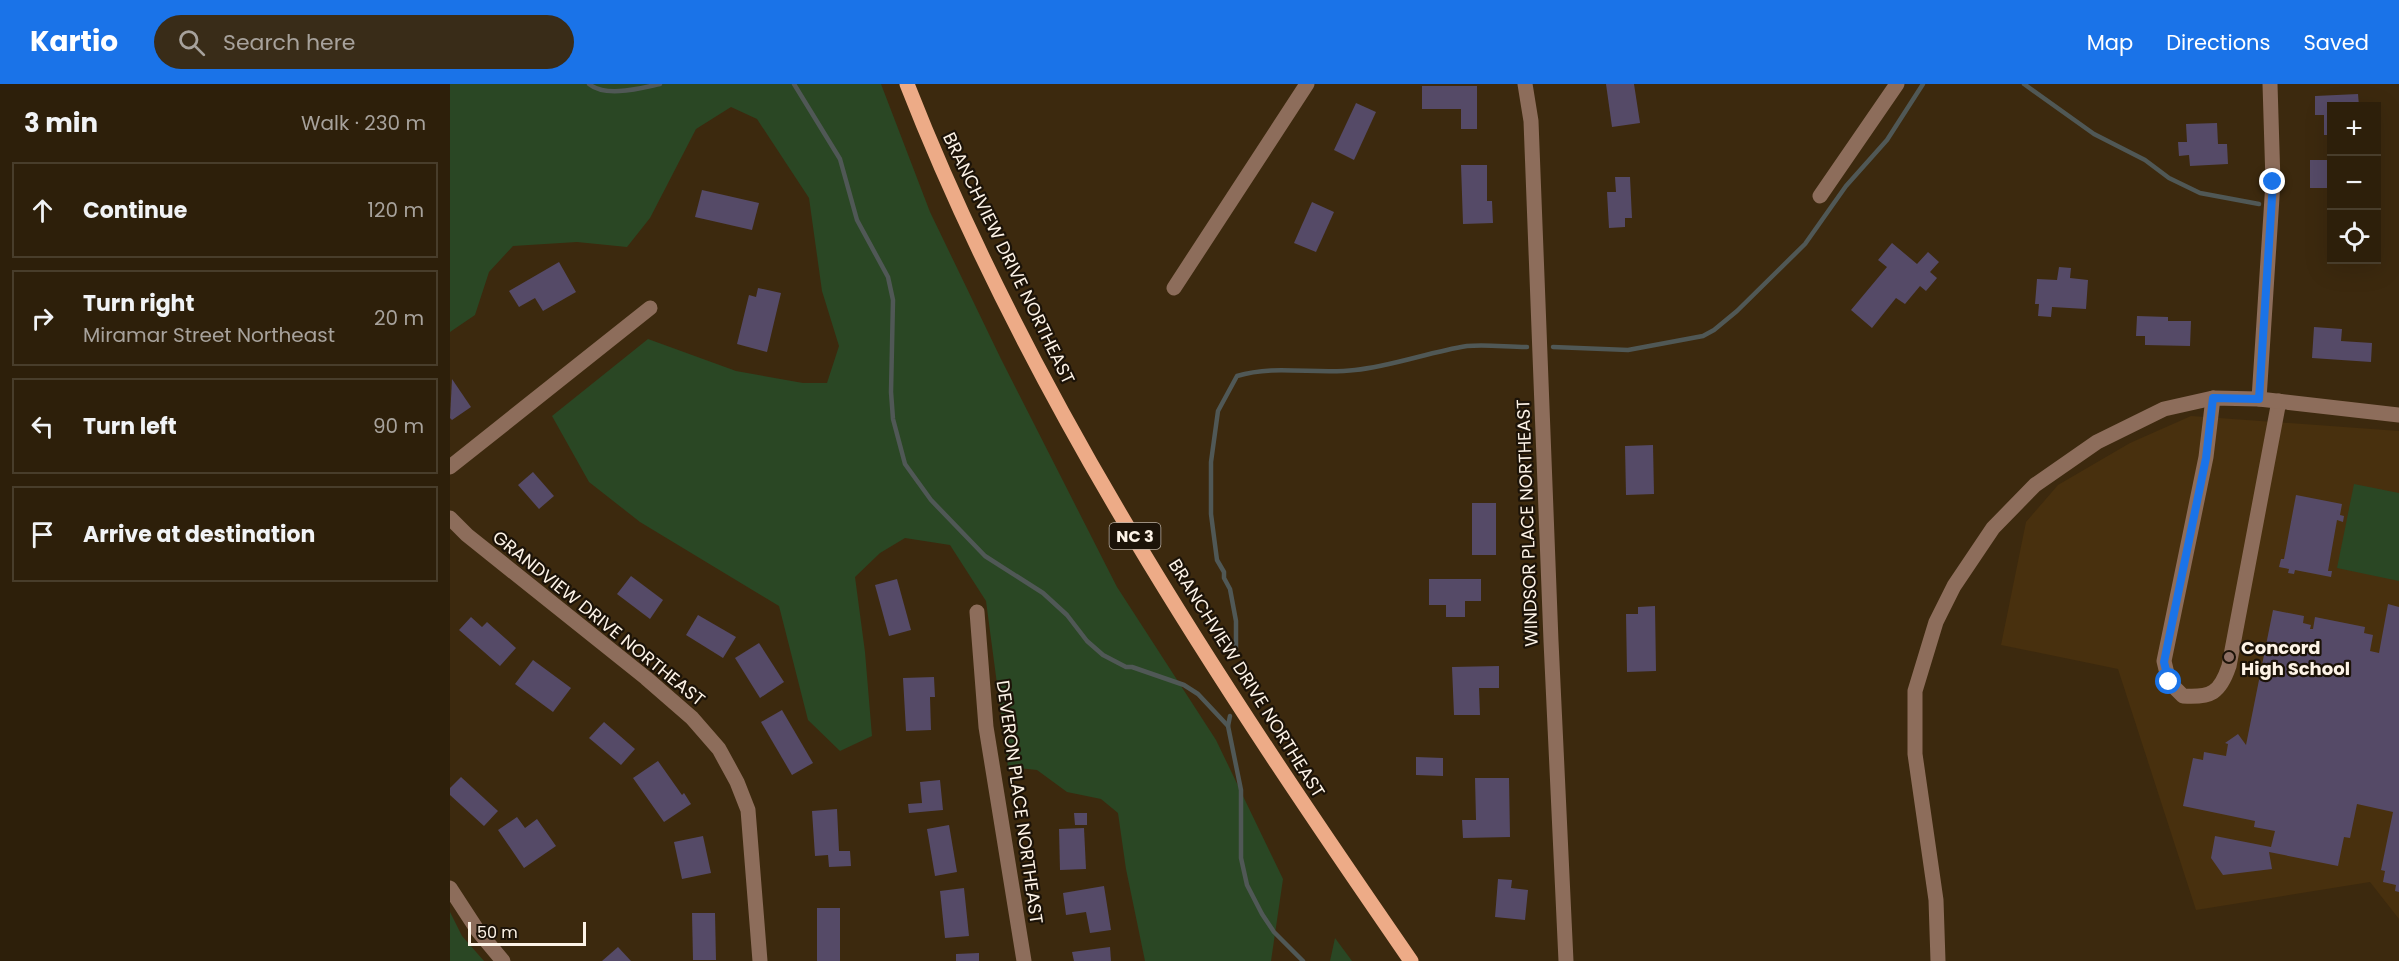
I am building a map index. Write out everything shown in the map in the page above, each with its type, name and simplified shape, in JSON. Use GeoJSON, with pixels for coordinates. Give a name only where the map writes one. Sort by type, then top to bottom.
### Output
{"type":"FeatureCollection","features":[{"type":"Feature","properties":{"kind":"main road","name":"BRANCHVIEW DRIVE NORTHEAST"},"geometry":{"type":"LineString","coordinates":[[907,84],[962,214],[1031,355],[1108,492],[1254,729],[1411,961]]}},
{"type":"Feature","properties":{"kind":"street"},"geometry":{"type":"LineString","coordinates":[[1174,288],[1307,84]]}},
{"type":"Feature","properties":{"kind":"street","name":"WINDSOR PLACE NORTHEAST"},"geometry":{"type":"LineString","coordinates":[[1525,84],[1531,121],[1566,961]]}},
{"type":"Feature","properties":{"kind":"street"},"geometry":{"type":"LineString","coordinates":[[1820,196],[1897,84]]}},
{"type":"Feature","properties":{"kind":"street"},"geometry":{"type":"LineString","coordinates":[[2259,399],[2273,182],[2270,84]]}},
{"type":"Feature","properties":{"kind":"street"},"geometry":{"type":"LineString","coordinates":[[450,467],[650,308]]}},
{"type":"Feature","properties":{"kind":"street"},"geometry":{"type":"LineString","coordinates":[[2213,398],[2206,458],[2164,662],[2169,682],[2183,696],[2203,697],[2223,684],[2229,666],[2279,401]]}},
{"type":"Feature","properties":{"kind":"street"},"geometry":{"type":"LineString","coordinates":[[1938,961],[1936,900],[1915,754],[1915,691],[1936,622],[1954,586],[1993,528],[2035,485],[2097,442],[2164,409],[2213,398],[2259,399],[2399,415]]}},
{"type":"Feature","properties":{"kind":"street","name":"GRANDVIEW DRIVE NORTHEAST"},"geometry":{"type":"LineString","coordinates":[[450,518],[467,535],[646,678],[692,718],[719,749],[737,782],[748,810],[760,961]]}},
{"type":"Feature","properties":{"kind":"street","name":"DEVERON PLACE NORTHEAST"},"geometry":{"type":"LineString","coordinates":[[977,612],[986,727],[1024,961]]}},
{"type":"Feature","properties":{"kind":"street"},"geometry":{"type":"LineString","coordinates":[[450,888],[478,931],[503,961]]}},
{"type":"Feature","properties":{"kind":"shaded area","name":"Concord High School"},"geometry":{"type":"Polygon","coordinates":[[[2191,416],[2399,431],[2399,919],[2370,882],[2196,910],[2118,669],[2001,645],[2026,522],[2058,485],[2130,443],[2191,416]]]}},
{"type":"Feature","properties":{"kind":"green space"},"geometry":{"type":"Polygon","coordinates":[[[450,84],[881,84],[930,212],[1001,359],[1117,587],[1216,740],[1283,879],[1271,961],[1145,961],[1126,869],[1118,813],[1101,799],[1067,792],[1037,770],[1008,767],[986,601],[950,545],[905,538],[880,553],[855,577],[865,652],[872,736],[840,751],[808,720],[779,606],[640,522],[589,482],[552,416],[648,339],[736,371],[803,383],[827,383],[839,346],[822,291],[809,198],[757,119],[731,107],[696,129],[650,218],[627,247],[577,242],[513,246],[489,272],[475,315],[450,332],[450,84]]]}},
{"type":"Feature","properties":{"kind":"green space"},"geometry":{"type":"Polygon","coordinates":[[[2354,484],[2399,493],[2399,581],[2337,568],[2354,484]]]}},
{"type":"Feature","properties":{"kind":"green space"},"geometry":{"type":"Polygon","coordinates":[[[450,912],[462,936],[484,961],[450,961],[450,912]]]}},
{"type":"Feature","properties":{"kind":"green space"},"geometry":{"type":"Polygon","coordinates":[[[1335,938],[1352,961],[1330,961],[1335,938]]]}},
{"type":"Feature","properties":{"kind":"building"},"geometry":{"type":"Polygon","coordinates":[[[1606,84],[1634,84],[1640,123],[1612,127],[1606,84]]]}},
{"type":"Feature","properties":{"kind":"building"},"geometry":{"type":"Polygon","coordinates":[[[1422,86],[1477,86],[1477,129],[1461,129],[1461,109],[1422,109],[1422,86]]]}},
{"type":"Feature","properties":{"kind":"building"},"geometry":{"type":"Polygon","coordinates":[[[2358,94],[2359,102],[2327,102],[2327,135],[2324,135],[2324,115],[2315,115],[2315,96],[2358,94]]]}},
{"type":"Feature","properties":{"kind":"building"},"geometry":{"type":"Polygon","coordinates":[[[1356,103],[1376,112],[1354,160],[1334,150],[1356,103]]]}},
{"type":"Feature","properties":{"kind":"building"},"geometry":{"type":"Polygon","coordinates":[[[2217,123],[2218,144],[2227,144],[2228,164],[2190,166],[2189,155],[2179,156],[2178,142],[2187,142],[2186,124],[2217,123]]]}},
{"type":"Feature","properties":{"kind":"building"},"geometry":{"type":"Polygon","coordinates":[[[2310,160],[2327,160],[2327,188],[2310,188],[2310,160]]]}},
{"type":"Feature","properties":{"kind":"building"},"geometry":{"type":"Polygon","coordinates":[[[1461,165],[1487,165],[1487,201],[1492,201],[1493,223],[1463,224],[1461,165]]]}},
{"type":"Feature","properties":{"kind":"building"},"geometry":{"type":"Polygon","coordinates":[[[1615,177],[1630,177],[1632,218],[1625,218],[1625,227],[1609,228],[1607,192],[1616,192],[1615,177]]]}},
{"type":"Feature","properties":{"kind":"building"},"geometry":{"type":"Polygon","coordinates":[[[702,190],[759,203],[752,230],[695,217],[702,190]]]}},
{"type":"Feature","properties":{"kind":"building"},"geometry":{"type":"Polygon","coordinates":[[[1312,202],[1334,212],[1316,252],[1294,243],[1312,202]]]}},
{"type":"Feature","properties":{"kind":"building"},"geometry":{"type":"Polygon","coordinates":[[[1892,243],[1917,264],[1928,252],[1939,262],[1930,272],[1937,278],[1926,291],[1920,286],[1905,304],[1896,298],[1872,328],[1851,310],[1887,267],[1878,260],[1892,243]]]}},
{"type":"Feature","properties":{"kind":"building"},"geometry":{"type":"Polygon","coordinates":[[[559,262],[576,292],[543,311],[535,298],[519,307],[509,291],[559,262]]]}},
{"type":"Feature","properties":{"kind":"building"},"geometry":{"type":"Polygon","coordinates":[[[2059,267],[2071,268],[2070,278],[2088,280],[2086,309],[2052,307],[2051,317],[2038,316],[2039,304],[2035,304],[2037,279],[2057,280],[2059,267]]]}},
{"type":"Feature","properties":{"kind":"building"},"geometry":{"type":"Polygon","coordinates":[[[758,288],[781,293],[767,352],[737,344],[749,295],[756,297],[758,288]]]}},
{"type":"Feature","properties":{"kind":"building"},"geometry":{"type":"Polygon","coordinates":[[[2137,316],[2168,317],[2168,321],[2191,321],[2190,346],[2145,345],[2145,336],[2136,336],[2137,316]]]}},
{"type":"Feature","properties":{"kind":"building"},"geometry":{"type":"Polygon","coordinates":[[[2314,327],[2342,329],[2341,341],[2372,343],[2371,362],[2312,358],[2314,327]]]}},
{"type":"Feature","properties":{"kind":"building"},"geometry":{"type":"Polygon","coordinates":[[[452,379],[471,407],[452,420],[450,418],[452,379]]]}},
{"type":"Feature","properties":{"kind":"building"},"geometry":{"type":"Polygon","coordinates":[[[1653,445],[1654,494],[1626,495],[1625,446],[1653,445]]]}},
{"type":"Feature","properties":{"kind":"building"},"geometry":{"type":"Polygon","coordinates":[[[533,472],[554,496],[539,509],[518,485],[533,472]]]}},
{"type":"Feature","properties":{"kind":"building"},"geometry":{"type":"Polygon","coordinates":[[[2296,495],[2342,504],[2340,515],[2344,516],[2343,522],[2337,520],[2328,571],[2332,571],[2331,577],[2295,570],[2294,574],[2288,573],[2289,569],[2279,567],[2281,559],[2284,559],[2296,495]]]}},
{"type":"Feature","properties":{"kind":"building"},"geometry":{"type":"Polygon","coordinates":[[[1472,503],[1496,503],[1496,555],[1472,555],[1472,503]]]}},
{"type":"Feature","properties":{"kind":"building"},"geometry":{"type":"Polygon","coordinates":[[[631,576],[663,600],[650,619],[617,594],[631,576]]]}},
{"type":"Feature","properties":{"kind":"building"},"geometry":{"type":"Polygon","coordinates":[[[897,579],[911,630],[889,636],[875,585],[897,579]]]}},
{"type":"Feature","properties":{"kind":"building"},"geometry":{"type":"Polygon","coordinates":[[[1429,579],[1481,579],[1481,601],[1465,601],[1465,617],[1446,617],[1446,605],[1429,605],[1429,579]]]}},
{"type":"Feature","properties":{"kind":"building"},"geometry":{"type":"Polygon","coordinates":[[[2388,604],[2399,607],[2399,892],[2395,891],[2396,885],[2383,882],[2385,871],[2381,870],[2393,812],[2357,804],[2350,838],[2344,837],[2338,866],[2269,852],[2272,869],[2223,875],[2211,858],[2215,836],[2271,847],[2275,831],[2254,827],[2255,821],[2183,806],[2193,758],[2203,760],[2204,752],[2226,756],[2228,744],[2225,743],[2238,734],[2246,745],[2273,610],[2304,616],[2303,623],[2311,625],[2310,629],[2313,629],[2315,617],[2365,627],[2364,633],[2373,635],[2370,651],[2379,653],[2388,604]]]}},
{"type":"Feature","properties":{"kind":"building"},"geometry":{"type":"Polygon","coordinates":[[[1655,606],[1656,671],[1627,672],[1626,614],[1638,614],[1638,607],[1655,606]]]}},
{"type":"Feature","properties":{"kind":"building"},"geometry":{"type":"Polygon","coordinates":[[[698,615],[736,637],[723,658],[686,635],[698,615]]]}},
{"type":"Feature","properties":{"kind":"building"},"geometry":{"type":"Polygon","coordinates":[[[471,617],[482,627],[487,622],[516,648],[500,666],[459,630],[471,617]]]}},
{"type":"Feature","properties":{"kind":"building"},"geometry":{"type":"Polygon","coordinates":[[[759,643],[784,682],[760,698],[735,658],[759,643]]]}},
{"type":"Feature","properties":{"kind":"building"},"geometry":{"type":"Polygon","coordinates":[[[533,660],[571,688],[553,712],[515,684],[533,660]]]}},
{"type":"Feature","properties":{"kind":"building"},"geometry":{"type":"Polygon","coordinates":[[[1499,666],[1499,688],[1479,688],[1480,715],[1454,715],[1452,667],[1499,666]]]}},
{"type":"Feature","properties":{"kind":"building"},"geometry":{"type":"Polygon","coordinates":[[[934,677],[935,697],[930,697],[931,730],[906,731],[903,678],[934,677]]]}},
{"type":"Feature","properties":{"kind":"building"},"geometry":{"type":"Polygon","coordinates":[[[782,710],[813,763],[792,775],[761,722],[782,710]]]}},
{"type":"Feature","properties":{"kind":"building"},"geometry":{"type":"Polygon","coordinates":[[[604,722],[635,749],[621,765],[589,738],[604,722]]]}},
{"type":"Feature","properties":{"kind":"building"},"geometry":{"type":"Polygon","coordinates":[[[1416,757],[1443,758],[1443,776],[1416,775],[1416,757]]]}},
{"type":"Feature","properties":{"kind":"building"},"geometry":{"type":"Polygon","coordinates":[[[658,761],[691,804],[664,822],[633,778],[658,761]]]}},
{"type":"Feature","properties":{"kind":"building"},"geometry":{"type":"Polygon","coordinates":[[[461,777],[498,811],[484,826],[450,795],[450,788],[461,777]]]}},
{"type":"Feature","properties":{"kind":"building"},"geometry":{"type":"Polygon","coordinates":[[[1475,778],[1509,778],[1510,837],[1463,838],[1462,820],[1476,820],[1475,778]]]}},
{"type":"Feature","properties":{"kind":"building"},"geometry":{"type":"Polygon","coordinates":[[[940,780],[943,810],[909,813],[908,804],[922,803],[920,782],[940,780]]]}},
{"type":"Feature","properties":{"kind":"building"},"geometry":{"type":"Polygon","coordinates":[[[837,809],[839,851],[850,851],[851,866],[829,867],[828,855],[815,856],[812,811],[837,809]]]}},
{"type":"Feature","properties":{"kind":"building"},"geometry":{"type":"Polygon","coordinates":[[[1074,813],[1087,813],[1087,825],[1075,825],[1074,813]]]}},
{"type":"Feature","properties":{"kind":"building"},"geometry":{"type":"Polygon","coordinates":[[[517,817],[525,828],[537,819],[556,846],[524,868],[498,830],[517,817]]]}},
{"type":"Feature","properties":{"kind":"building"},"geometry":{"type":"Polygon","coordinates":[[[949,825],[957,872],[935,876],[927,829],[949,825]]]}},
{"type":"Feature","properties":{"kind":"building"},"geometry":{"type":"Polygon","coordinates":[[[1084,828],[1086,869],[1060,870],[1059,829],[1084,828]]]}},
{"type":"Feature","properties":{"kind":"building"},"geometry":{"type":"Polygon","coordinates":[[[703,836],[711,873],[682,879],[674,842],[703,836]]]}},
{"type":"Feature","properties":{"kind":"building"},"geometry":{"type":"Polygon","coordinates":[[[1498,879],[1512,880],[1511,888],[1528,890],[1525,920],[1495,917],[1498,879]]]}},
{"type":"Feature","properties":{"kind":"building"},"geometry":{"type":"Polygon","coordinates":[[[1104,886],[1111,930],[1090,933],[1086,912],[1066,915],[1063,893],[1104,886]]]}},
{"type":"Feature","properties":{"kind":"building"},"geometry":{"type":"Polygon","coordinates":[[[964,888],[969,936],[945,938],[940,891],[964,888]]]}},
{"type":"Feature","properties":{"kind":"building"},"geometry":{"type":"Polygon","coordinates":[[[817,908],[840,908],[840,961],[817,961],[817,908]]]}},
{"type":"Feature","properties":{"kind":"building"},"geometry":{"type":"Polygon","coordinates":[[[692,913],[715,913],[716,960],[693,960],[692,913]]]}},
{"type":"Feature","properties":{"kind":"building"},"geometry":{"type":"Polygon","coordinates":[[[618,947],[631,961],[602,961],[618,947]]]}},
{"type":"Feature","properties":{"kind":"building"},"geometry":{"type":"Polygon","coordinates":[[[1110,947],[1111,961],[1074,961],[1072,952],[1110,947]]]}},
{"type":"Feature","properties":{"kind":"building"},"geometry":{"type":"Polygon","coordinates":[[[979,953],[979,961],[956,961],[956,954],[979,953]]]}},
{"type":"Feature","properties":{"kind":"waterway"},"geometry":{"type":"LineString","coordinates":[[589,84],[596,88],[614,91],[660,84]]}},
{"type":"Feature","properties":{"kind":"waterway"},"geometry":{"type":"LineString","coordinates":[[794,84],[840,159],[857,220],[888,277],[893,300],[891,392],[893,419],[905,464],[931,500],[985,556],[1043,593],[1067,615],[1087,641],[1103,655],[1126,667],[1184,685],[1198,694],[1228,726],[1241,790],[1241,858],[1247,885],[1274,932],[1303,961]]}},
{"type":"Feature","properties":{"kind":"waterway"},"geometry":{"type":"LineString","coordinates":[[1553,347],[1628,350],[1703,336],[1714,330],[1737,311],[1805,244],[1846,186],[1887,140],[1923,84]]}},
{"type":"Feature","properties":{"kind":"waterway"},"geometry":{"type":"LineString","coordinates":[[2024,84],[2094,134],[2145,160],[2169,178],[2200,193],[2259,204]]}},
{"type":"Feature","properties":{"kind":"waterway"},"geometry":{"type":"LineString","coordinates":[[1236,652],[1236,621],[1230,589],[1217,560],[1211,514],[1211,462],[1218,411],[1237,376],[1281,370],[1355,370],[1467,346],[1527,347]]}},
{"type":"Feature","properties":{"kind":"waterway"},"geometry":{"type":"LineString","coordinates":[[1228,726],[1230,716]]}},
{"type":"Feature","properties":{"kind":"place","name":"Concord High School"},"geometry":{"type":"Point","coordinates":[2229,657]}},
{"type":"Feature","properties":{"kind":"route"},"geometry":{"type":"LineString","coordinates":[[2169,682],[2164,662],[2206,458],[2213,398],[2259,399],[2273,182]]}}]}
